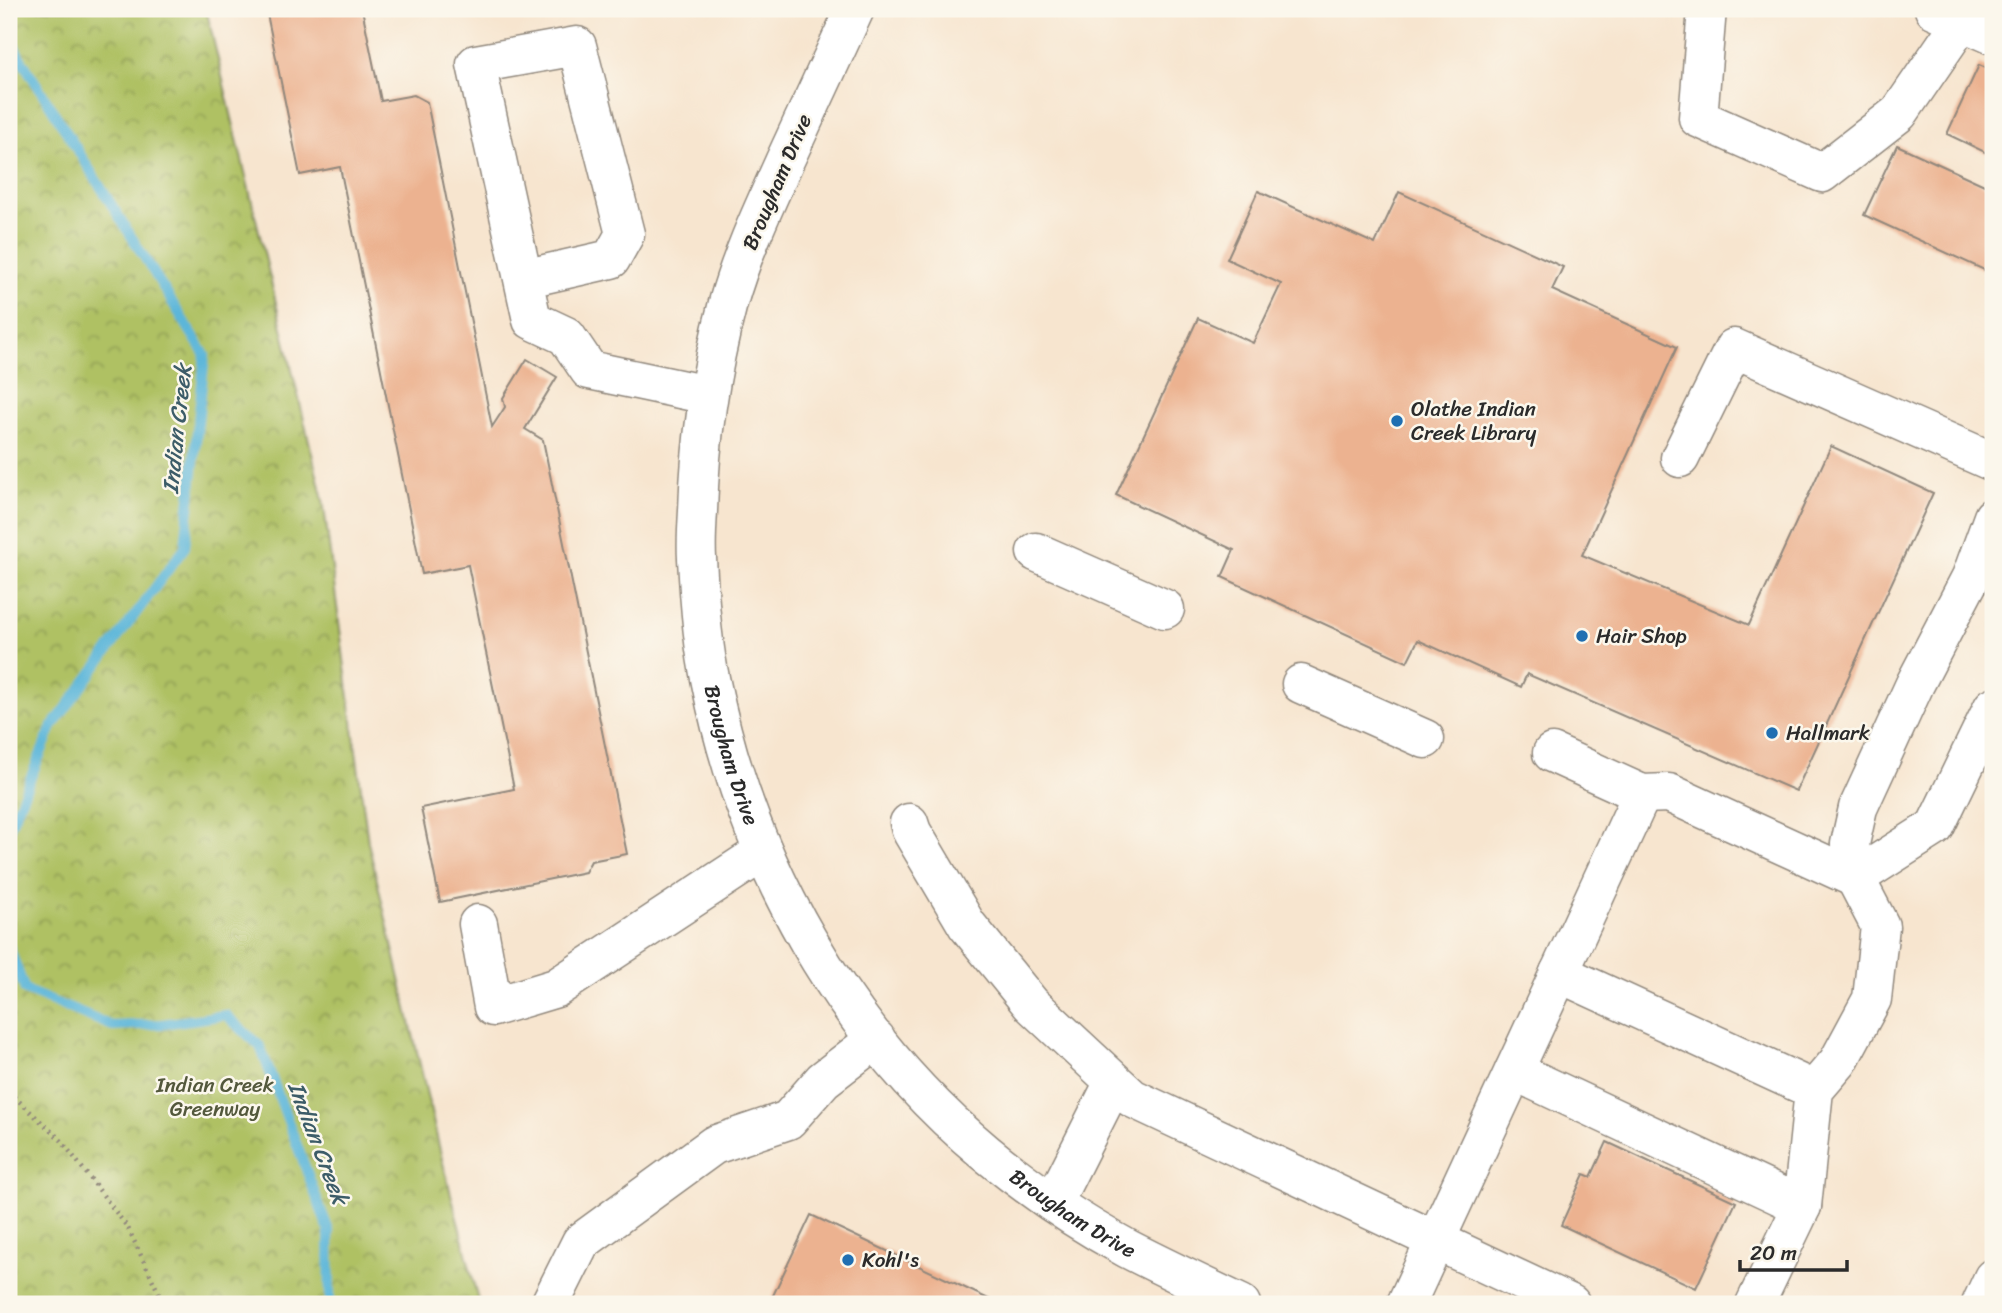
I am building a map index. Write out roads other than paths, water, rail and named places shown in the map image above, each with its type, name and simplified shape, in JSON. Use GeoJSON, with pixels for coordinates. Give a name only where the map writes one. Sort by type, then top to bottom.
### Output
{"type":"FeatureCollection","features":[{"type":"Feature","properties":{"kind":"street","name":"Brougham Drive"},"geometry":{"type":"LineString","coordinates":[[855,9],[757,221],[729,302],[708,395],[699,470],[696,555],[710,682],[731,765],[763,852],[797,922],[842,995],[923,1094],[985,1152],[1053,1203],[1126,1248],[1241,1304]]}},
{"type":"Feature","properties":{"kind":"street"},"geometry":{"type":"LineString","coordinates":[[1707,9],[1698,118],[1822,173],[1899,113],[1963,22]]}},
{"type":"Feature","properties":{"kind":"street"},"geometry":{"type":"LineString","coordinates":[[523,279],[611,259],[625,234],[577,46],[476,64],[523,279],[532,320],[566,336],[589,370],[708,395]]}},
{"type":"Feature","properties":{"kind":"street"},"geometry":{"type":"LineString","coordinates":[[1680,458],[1734,348],[1993,462]]}},
{"type":"Feature","properties":{"kind":"street"},"geometry":{"type":"LineString","coordinates":[[1755,1304],[1802,1206],[1814,1090],[1838,1062],[1872,999],[1880,926],[1855,878],[1850,844],[1858,808],[1915,684],[1970,577],[1993,517]]}},
{"type":"Feature","properties":{"kind":"street"},"geometry":{"type":"LineString","coordinates":[[1037,552],[1165,609]]}},
{"type":"Feature","properties":{"kind":"street"},"geometry":{"type":"LineString","coordinates":[[1301,684],[1424,739]]}},
{"type":"Feature","properties":{"kind":"street"},"geometry":{"type":"LineString","coordinates":[[1855,878],[1935,827],[1993,707]]}},
{"type":"Feature","properties":{"kind":"street"},"geometry":{"type":"LineString","coordinates":[[1552,753],[1642,794],[1669,793],[1855,878]]}},
{"type":"Feature","properties":{"kind":"street"},"geometry":{"type":"LineString","coordinates":[[1406,1304],[1642,794]]}},
{"type":"Feature","properties":{"kind":"street"},"geometry":{"type":"LineString","coordinates":[[909,822],[912,832],[967,925],[1031,1004],[1132,1098],[1572,1304]]}},
{"type":"Feature","properties":{"kind":"street"},"geometry":{"type":"LineString","coordinates":[[478,924],[494,1007],[556,988],[763,852]]}},
{"type":"Feature","properties":{"kind":"street"},"geometry":{"type":"LineString","coordinates":[[1559,973],[1814,1090]]}},
{"type":"Feature","properties":{"kind":"street"},"geometry":{"type":"LineString","coordinates":[[550,1304],[581,1242],[714,1145],[788,1120],[823,1080],[876,1039]]}},
{"type":"Feature","properties":{"kind":"street"},"geometry":{"type":"LineString","coordinates":[[1514,1071],[1802,1206]]}},
{"type":"Feature","properties":{"kind":"street"},"geometry":{"type":"LineString","coordinates":[[1053,1203],[1114,1082]]}},
{"type":"Feature","properties":{"kind":"street"},"geometry":{"type":"LineString","coordinates":[[1981,1304],[1993,1278]]}},
{"type":"Feature","properties":{"kind":"waterway","name":"Indian Creek"},"geometry":{"type":"LineString","coordinates":[[9,36],[205,355],[185,547],[52,727],[9,829]]}},
{"type":"Feature","properties":{"kind":"waterway","name":"Indian Creek"},"geometry":{"type":"LineString","coordinates":[[9,947],[25,990],[112,1026],[162,1024],[226,1015],[260,1046],[329,1231],[330,1304]]}},
{"type":"Feature","properties":{"kind":"place","name":"Olathe Indian Creek Library"},"geometry":{"type":"Point","coordinates":[1397,421]}},
{"type":"Feature","properties":{"kind":"place","name":"Hair Shop"},"geometry":{"type":"Point","coordinates":[1582,636]}},
{"type":"Feature","properties":{"kind":"place","name":"Hallmark"},"geometry":{"type":"Point","coordinates":[1772,733]}},
{"type":"Feature","properties":{"kind":"place","name":"Kohl's"},"geometry":{"type":"Point","coordinates":[848,1260]}},
{"type":"Feature","properties":{"kind":"park label","name":"Indian Creek Greenway"},"geometry":{"type":"Point","coordinates":[215,1097]}}]}
